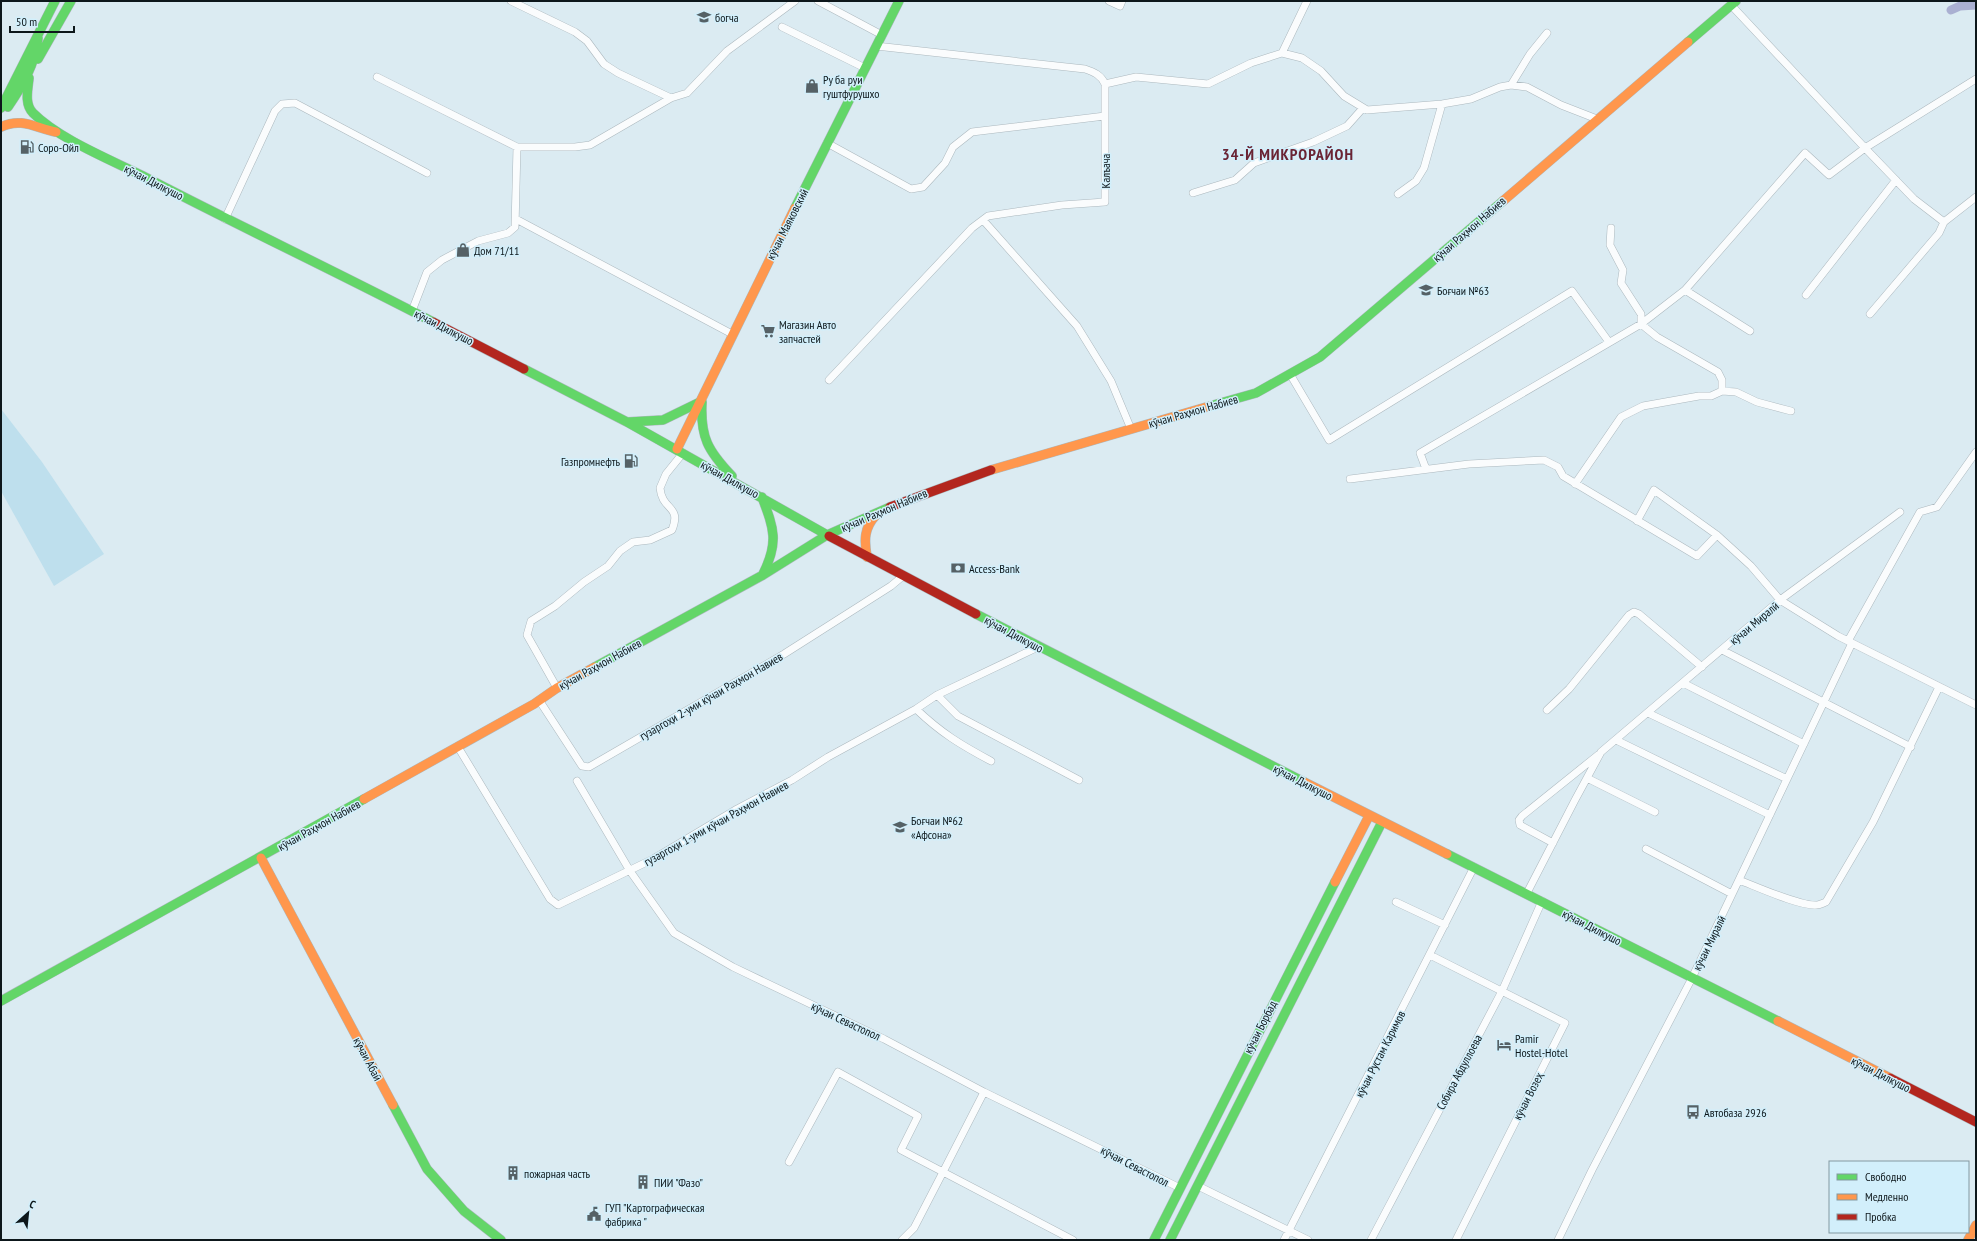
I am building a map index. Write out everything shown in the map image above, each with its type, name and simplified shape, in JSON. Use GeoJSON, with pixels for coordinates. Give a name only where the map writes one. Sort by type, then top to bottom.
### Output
{"type":"FeatureCollection","features":[{"type":"Feature","properties":{"kind":"main road"},"geometry":{"type":"LineString","coordinates":[[1,108],[55,1]]}},
{"type":"Feature","properties":{"kind":"main road"},"geometry":{"type":"LineString","coordinates":[[43,25],[71,1]]}},
{"type":"Feature","properties":{"kind":"main road"},"geometry":{"type":"LineString","coordinates":[[60,133],[32,112],[28,104],[27,93],[29,78],[34,65],[71,1]]}},
{"type":"Feature","properties":{"kind":"main road","name":"кӯчаи Маяковский"},"geometry":{"type":"LineString","coordinates":[[680,451],[732,334],[899,1]]}},
{"type":"Feature","properties":{"kind":"main road","name":"кӯчаи Раҳмон Набиев"},"geometry":{"type":"LineString","coordinates":[[1,1001],[261,858],[458,747],[557,688],[763,575],[827,535],[884,509],[982,473],[1256,393],[1320,358],[1734,3]]}},
{"type":"Feature","properties":{"kind":"main road"},"geometry":{"type":"LineString","coordinates":[[34,65],[38,34]]}},
{"type":"Feature","properties":{"kind":"main road"},"geometry":{"type":"LineString","coordinates":[[1,112],[7,108],[29,78]]}},
{"type":"Feature","properties":{"kind":"main road"},"geometry":{"type":"LineString","coordinates":[[1,126],[7,123],[22,121],[45,131],[60,133]]}},
{"type":"Feature","properties":{"kind":"main road","name":"кӯчаи Дилкушо"},"geometry":{"type":"LineString","coordinates":[[60,133],[225,219],[412,311],[627,422],[740,484],[827,535],[1038,647],[1369,816],[1527,893],[1976,1122]]}},
{"type":"Feature","properties":{"kind":"main road"},"geometry":{"type":"LineString","coordinates":[[627,422],[663,420],[702,399]]}},
{"type":"Feature","properties":{"kind":"main road"},"geometry":{"type":"LineString","coordinates":[[702,399],[701,418],[704,440],[713,457],[740,484]]}},
{"type":"Feature","properties":{"kind":"main road"},"geometry":{"type":"LineString","coordinates":[[762,497],[774,529],[776,544],[772,559],[763,575]]}},
{"type":"Feature","properties":{"kind":"main road"},"geometry":{"type":"LineString","coordinates":[[867,556],[864,541],[865,530],[869,521],[884,509]]}},
{"type":"Feature","properties":{"kind":"main road","name":"кӯчаи Борбад"},"geometry":{"type":"LineString","coordinates":[[1154,1240],[1369,816]]}},
{"type":"Feature","properties":{"kind":"main road","name":"кӯчаи Борбад"},"geometry":{"type":"LineString","coordinates":[[1170,1240],[1382,822]]}},
{"type":"Feature","properties":{"kind":"main road","name":"кӯчаи Абаӣ"},"geometry":{"type":"LineString","coordinates":[[261,858],[427,1169],[464,1211],[501,1240]]}},
{"type":"Feature","properties":{"kind":"main road"},"geometry":{"type":"LineString","coordinates":[[1968,1240],[1976,1224]]}},
{"type":"Feature","properties":{"kind":"street"},"geometry":{"type":"LineString","coordinates":[[511,1],[575,32],[587,41],[604,64],[618,73],[671,98]]}},
{"type":"Feature","properties":{"kind":"street"},"geometry":{"type":"LineString","coordinates":[[377,77],[517,147],[575,147],[590,145],[671,98],[687,93],[727,51],[795,1]]}},
{"type":"Feature","properties":{"kind":"street"},"geometry":{"type":"LineString","coordinates":[[818,1],[882,35]]}},
{"type":"Feature","properties":{"kind":"street"},"geometry":{"type":"LineString","coordinates":[[1109,1],[1120,6],[1122,1]]}},
{"type":"Feature","properties":{"kind":"street"},"geometry":{"type":"LineString","coordinates":[[1282,53],[1307,1]]}},
{"type":"Feature","properties":{"kind":"street"},"geometry":{"type":"LineString","coordinates":[[1734,3],[1865,148],[1914,199],[1944,222]]}},
{"type":"Feature","properties":{"kind":"street"},"geometry":{"type":"LineString","coordinates":[[782,26],[865,68]]}},
{"type":"Feature","properties":{"kind":"street"},"geometry":{"type":"LineString","coordinates":[[1511,85],[1530,54],[1547,33]]}},
{"type":"Feature","properties":{"kind":"street"},"geometry":{"type":"LineString","coordinates":[[876,46],[1085,70],[1095,72],[1103,79],[1105,84],[1136,77],[1208,84],[1251,63],[1282,53],[1302,58],[1315,67],[1344,96],[1367,110],[1442,104],[1471,99],[1500,87],[1511,85],[1527,87],[1561,105],[1597,119]]}},
{"type":"Feature","properties":{"kind":"street"},"geometry":{"type":"LineString","coordinates":[[1426,470],[1420,453],[1641,324],[1685,290],[1805,153],[1829,175],[1865,148],[1976,79]]}},
{"type":"Feature","properties":{"kind":"street","name":"Калъача"},"geometry":{"type":"LineString","coordinates":[[829,380],[972,228],[988,216],[1019,211],[1105,202],[1105,84]]}},
{"type":"Feature","properties":{"kind":"street"},"geometry":{"type":"LineString","coordinates":[[225,219],[275,111],[282,104],[295,103],[427,173]]}},
{"type":"Feature","properties":{"kind":"street"},"geometry":{"type":"LineString","coordinates":[[1398,194],[1416,181],[1424,168],[1442,104]]}},
{"type":"Feature","properties":{"kind":"street"},"geometry":{"type":"LineString","coordinates":[[1193,193],[1235,180],[1254,163],[1313,142],[1347,126],[1363,108]]}},
{"type":"Feature","properties":{"kind":"street"},"geometry":{"type":"LineString","coordinates":[[827,143],[911,189],[917,189],[923,187],[945,163],[953,148],[972,132],[1105,116]]}},
{"type":"Feature","properties":{"kind":"street"},"geometry":{"type":"LineString","coordinates":[[412,311],[427,272],[442,260],[478,241],[508,233],[515,227],[517,147]]}},
{"type":"Feature","properties":{"kind":"street"},"geometry":{"type":"LineString","coordinates":[[1806,295],[1896,180]]}},
{"type":"Feature","properties":{"kind":"street"},"geometry":{"type":"LineString","coordinates":[[1870,314],[1939,233],[1944,222],[1976,197]]}},
{"type":"Feature","properties":{"kind":"street"},"geometry":{"type":"LineString","coordinates":[[516,219],[732,334]]}},
{"type":"Feature","properties":{"kind":"street"},"geometry":{"type":"LineString","coordinates":[[983,220],[1077,326],[1111,381],[1132,429]]}},
{"type":"Feature","properties":{"kind":"street"},"geometry":{"type":"LineString","coordinates":[[1611,228],[1610,245],[1623,270],[1621,283],[1641,314],[1641,324]]}},
{"type":"Feature","properties":{"kind":"street"},"geometry":{"type":"LineString","coordinates":[[1685,290],[1750,331]]}},
{"type":"Feature","properties":{"kind":"street"},"geometry":{"type":"LineString","coordinates":[[1290,374],[1328,440],[1572,291],[1609,342]]}},
{"type":"Feature","properties":{"kind":"street"},"geometry":{"type":"LineString","coordinates":[[1641,324],[1657,337],[1718,372],[1722,380],[1722,391]]}},
{"type":"Feature","properties":{"kind":"street"},"geometry":{"type":"LineString","coordinates":[[1575,484],[1621,416],[1643,406],[1711,396],[1722,391],[1736,392],[1757,402],[1791,410]]}},
{"type":"Feature","properties":{"kind":"street"},"geometry":{"type":"LineString","coordinates":[[557,688],[527,635],[531,621],[608,566],[620,551],[633,542],[650,540],[672,530],[676,519],[675,512],[664,503],[660,488],[666,474],[680,451]]}},
{"type":"Feature","properties":{"kind":"street"},"geometry":{"type":"LineString","coordinates":[[1850,642],[1920,512],[1937,508],[1976,452]]}},
{"type":"Feature","properties":{"kind":"street"},"geometry":{"type":"LineString","coordinates":[[1350,479],[1469,464],[1544,460],[1558,468],[1563,476],[1575,484],[1697,556],[1717,535]]}},
{"type":"Feature","properties":{"kind":"street"},"geometry":{"type":"LineString","coordinates":[[1637,521],[1654,490],[1717,535],[1751,566],[1780,600],[1900,512]]}},
{"type":"Feature","properties":{"kind":"street","name":"гузаргоҳи 2-уми кӯчаи Раҳмон Навиев"},"geometry":{"type":"LineString","coordinates":[[539,700],[582,766],[589,767],[784,654],[891,586],[903,576]]}},
{"type":"Feature","properties":{"kind":"street","name":"кӯчаи Миралӣ"},"geometry":{"type":"LineString","coordinates":[[1527,893],[1601,752],[1780,600],[1850,642],[1976,705]]}},
{"type":"Feature","properties":{"kind":"street"},"geometry":{"type":"LineString","coordinates":[[1547,710],[1569,689],[1629,615],[1634,612],[1639,614],[1702,667]]}},
{"type":"Feature","properties":{"kind":"street","name":"кӯчаи Миралӣ"},"geometry":{"type":"LineString","coordinates":[[1558,1240],[1592,1170],[1692,978],[1804,744],[1850,642]]}},
{"type":"Feature","properties":{"kind":"street","name":"гузаргоҳи 1-уми кӯчаи Раҳмон Навиев"},"geometry":{"type":"LineString","coordinates":[[458,747],[550,900],[558,905],[630,871],[772,789],[792,780],[828,756],[916,710],[937,695],[1038,647]]}},
{"type":"Feature","properties":{"kind":"street"},"geometry":{"type":"LineString","coordinates":[[1722,650],[1824,701],[1911,747]]}},
{"type":"Feature","properties":{"kind":"street"},"geometry":{"type":"LineString","coordinates":[[1683,683],[1804,744]]}},
{"type":"Feature","properties":{"kind":"street"},"geometry":{"type":"LineString","coordinates":[[1739,880],[1807,904],[1817,905],[1826,902],[1873,822],[1940,687]]}},
{"type":"Feature","properties":{"kind":"street"},"geometry":{"type":"LineString","coordinates":[[937,695],[958,716],[1079,780]]}},
{"type":"Feature","properties":{"kind":"street"},"geometry":{"type":"LineString","coordinates":[[916,710],[939,731],[991,761]]}},
{"type":"Feature","properties":{"kind":"street"},"geometry":{"type":"LineString","coordinates":[[1648,713],[1787,779]]}},
{"type":"Feature","properties":{"kind":"street"},"geometry":{"type":"LineString","coordinates":[[1616,740],[1770,815]]}},
{"type":"Feature","properties":{"kind":"street"},"geometry":{"type":"LineString","coordinates":[[1553,843],[1520,825],[1519,820],[1601,752]]}},
{"type":"Feature","properties":{"kind":"street"},"geometry":{"type":"LineString","coordinates":[[1587,778],[1655,812]]}},
{"type":"Feature","properties":{"kind":"street","name":"кӯчаи Севастопол"},"geometry":{"type":"LineString","coordinates":[[577,781],[630,871],[674,933],[733,967],[884,1039],[984,1092],[1180,1188]]}},
{"type":"Feature","properties":{"kind":"street"},"geometry":{"type":"LineString","coordinates":[[1646,849],[1732,894]]}},
{"type":"Feature","properties":{"kind":"street","name":"кӯчаи Рустам Каримов"},"geometry":{"type":"LineString","coordinates":[[1284,1240],[1474,867]]}},
{"type":"Feature","properties":{"kind":"street","name":"Собира Абдуллоева"},"geometry":{"type":"LineString","coordinates":[[1371,1240],[1502,991],[1542,901]]}},
{"type":"Feature","properties":{"kind":"street"},"geometry":{"type":"LineString","coordinates":[[1396,902],[1445,925]]}},
{"type":"Feature","properties":{"kind":"street","name":"кӯчаи Возеҳ"},"geometry":{"type":"LineString","coordinates":[[1430,956],[1566,1023],[1456,1240]]}},
{"type":"Feature","properties":{"kind":"street"},"geometry":{"type":"LineString","coordinates":[[789,1162],[838,1072],[918,1116],[901,1150],[1060,1237],[1073,1240]]}},
{"type":"Feature","properties":{"kind":"street"},"geometry":{"type":"LineString","coordinates":[[902,1240],[914,1228],[984,1092]]}},
{"type":"Feature","properties":{"kind":"street"},"geometry":{"type":"LineString","coordinates":[[1198,1186],[1308,1240]]}},
{"type":"Feature","properties":{"kind":"shaded area"},"geometry":{"type":"Polygon","coordinates":[[[1,409],[42,462],[104,554],[54,586],[1,491],[1,409]]]}},
{"type":"Feature","properties":{"kind":"waterway"},"geometry":{"type":"LineString","coordinates":[[1951,10],[1960,6],[1976,5]]}},
{"type":"Feature","properties":{"kind":"traffic: fast"},"geometry":{"type":"LineString","coordinates":[[1,108],[55,1]]}},
{"type":"Feature","properties":{"kind":"traffic: fast"},"geometry":{"type":"LineString","coordinates":[[38,59],[71,1]]}},
{"type":"Feature","properties":{"kind":"traffic: fast"},"geometry":{"type":"LineString","coordinates":[[795,208],[899,1]]}},
{"type":"Feature","properties":{"kind":"traffic: fast"},"geometry":{"type":"LineString","coordinates":[[1688,42],[1736,1]]}},
{"type":"Feature","properties":{"kind":"traffic: fast"},"geometry":{"type":"LineString","coordinates":[[8,107],[28,74],[34,57],[38,38]]}},
{"type":"Feature","properties":{"kind":"traffic: fast"},"geometry":{"type":"LineString","coordinates":[[29,78],[27,96],[30,109],[44,122],[70,140],[433,322]]}},
{"type":"Feature","properties":{"kind":"traffic: fast"},"geometry":{"type":"LineString","coordinates":[[1210,406],[1256,393],[1320,357],[1503,201]]}},
{"type":"Feature","properties":{"kind":"traffic: fast"},"geometry":{"type":"LineString","coordinates":[[524,369],[627,422],[829,536]]}},
{"type":"Feature","properties":{"kind":"traffic: fast"},"geometry":{"type":"LineString","coordinates":[[628,422],[663,420],[700,402]]}},
{"type":"Feature","properties":{"kind":"traffic: fast"},"geometry":{"type":"LineString","coordinates":[[702,402],[702,425],[707,443],[717,459],[732,476]]}},
{"type":"Feature","properties":{"kind":"traffic: fast"},"geometry":{"type":"LineString","coordinates":[[762,497],[772,527],[773,536],[771,553],[763,574]]}},
{"type":"Feature","properties":{"kind":"traffic: fast"},"geometry":{"type":"LineString","coordinates":[[595,667],[763,575],[827,535],[890,507]]}},
{"type":"Feature","properties":{"kind":"traffic: fast"},"geometry":{"type":"LineString","coordinates":[[976,614],[1304,782]]}},
{"type":"Feature","properties":{"kind":"traffic: fast"},"geometry":{"type":"LineString","coordinates":[[1,1001],[364,799]]}},
{"type":"Feature","properties":{"kind":"traffic: fast"},"geometry":{"type":"LineString","coordinates":[[1170,1240],[1382,822]]}},
{"type":"Feature","properties":{"kind":"traffic: fast"},"geometry":{"type":"LineString","coordinates":[[1447,854],[1778,1021]]}},
{"type":"Feature","properties":{"kind":"traffic: fast"},"geometry":{"type":"LineString","coordinates":[[1154,1240],[1335,882]]}},
{"type":"Feature","properties":{"kind":"traffic: fast"},"geometry":{"type":"LineString","coordinates":[[393,1105],[427,1169],[464,1211],[501,1240]]}},
{"type":"Feature","properties":{"kind":"traffic: slow"},"geometry":{"type":"LineString","coordinates":[[1503,201],[1688,42]]}},
{"type":"Feature","properties":{"kind":"traffic: slow"},"geometry":{"type":"LineString","coordinates":[[1,127],[8,124],[22,123],[56,132]]}},
{"type":"Feature","properties":{"kind":"traffic: slow"},"geometry":{"type":"LineString","coordinates":[[677,449],[795,208]]}},
{"type":"Feature","properties":{"kind":"traffic: slow"},"geometry":{"type":"LineString","coordinates":[[991,470],[1210,406]]}},
{"type":"Feature","properties":{"kind":"traffic: slow"},"geometry":{"type":"LineString","coordinates":[[867,557],[865,545],[866,534],[869,525],[876,515]]}},
{"type":"Feature","properties":{"kind":"traffic: slow"},"geometry":{"type":"LineString","coordinates":[[364,799],[534,704],[557,688],[595,667]]}},
{"type":"Feature","properties":{"kind":"traffic: slow"},"geometry":{"type":"LineString","coordinates":[[1304,782],[1447,854]]}},
{"type":"Feature","properties":{"kind":"traffic: slow"},"geometry":{"type":"LineString","coordinates":[[1335,882],[1369,816]]}},
{"type":"Feature","properties":{"kind":"traffic: slow"},"geometry":{"type":"LineString","coordinates":[[261,858],[393,1105]]}},
{"type":"Feature","properties":{"kind":"traffic: slow"},"geometry":{"type":"LineString","coordinates":[[1778,1021],[1890,1078]]}},
{"type":"Feature","properties":{"kind":"traffic: slow"},"geometry":{"type":"LineString","coordinates":[[1968,1240],[1976,1225]]}},
{"type":"Feature","properties":{"kind":"traffic: jam"},"geometry":{"type":"LineString","coordinates":[[433,322],[524,369]]}},
{"type":"Feature","properties":{"kind":"traffic: jam"},"geometry":{"type":"LineString","coordinates":[[890,507],[991,470]]}},
{"type":"Feature","properties":{"kind":"traffic: jam"},"geometry":{"type":"LineString","coordinates":[[829,536],[976,614]]}},
{"type":"Feature","properties":{"kind":"traffic: jam"},"geometry":{"type":"LineString","coordinates":[[1890,1078],[1976,1122]]}},
{"type":"Feature","properties":{"kind":"place","name":"богча"},"geometry":{"type":"Point","coordinates":[704,17]}},
{"type":"Feature","properties":{"kind":"place","name":"Ру ба руи гуштфурушхо"},"geometry":{"type":"Point","coordinates":[812,86]}},
{"type":"Feature","properties":{"kind":"place","name":"Соро-Ойл"},"geometry":{"type":"Point","coordinates":[27,147]}},
{"type":"Feature","properties":{"kind":"place","name":"Дом 71/11"},"geometry":{"type":"Point","coordinates":[463,250]}},
{"type":"Feature","properties":{"kind":"place","name":"Боғчаи №63"},"geometry":{"type":"Point","coordinates":[1426,290]}},
{"type":"Feature","properties":{"kind":"place","name":"Магазин Авто запчастей"},"geometry":{"type":"Point","coordinates":[768,331]}},
{"type":"Feature","properties":{"kind":"place","name":"Газпромнефть"},"geometry":{"type":"Point","coordinates":[631,461]}},
{"type":"Feature","properties":{"kind":"place","name":"Access-Bank"},"geometry":{"type":"Point","coordinates":[958,568]}},
{"type":"Feature","properties":{"kind":"place","name":"Боғчаи №62 «Афсона»"},"geometry":{"type":"Point","coordinates":[900,827]}},
{"type":"Feature","properties":{"kind":"place","name":"Pamir Hostel-Hotel"},"geometry":{"type":"Point","coordinates":[1504,1045]}},
{"type":"Feature","properties":{"kind":"place","name":"Автобаза 2926"},"geometry":{"type":"Point","coordinates":[1693,1112]}},
{"type":"Feature","properties":{"kind":"place","name":"пожарная часть"},"geometry":{"type":"Point","coordinates":[513,1173]}},
{"type":"Feature","properties":{"kind":"place","name":"ПИИ \"Фазо\""},"geometry":{"type":"Point","coordinates":[643,1182]}},
{"type":"Feature","properties":{"kind":"place","name":"ГУП \"Картографическая фабрика \""},"geometry":{"type":"Point","coordinates":[594,1214]}},
{"type":"Feature","properties":{"kind":"district","name":"34-Й МИКРОРАЙОН"},"geometry":{"type":"Point","coordinates":[1288,154]}}]}
